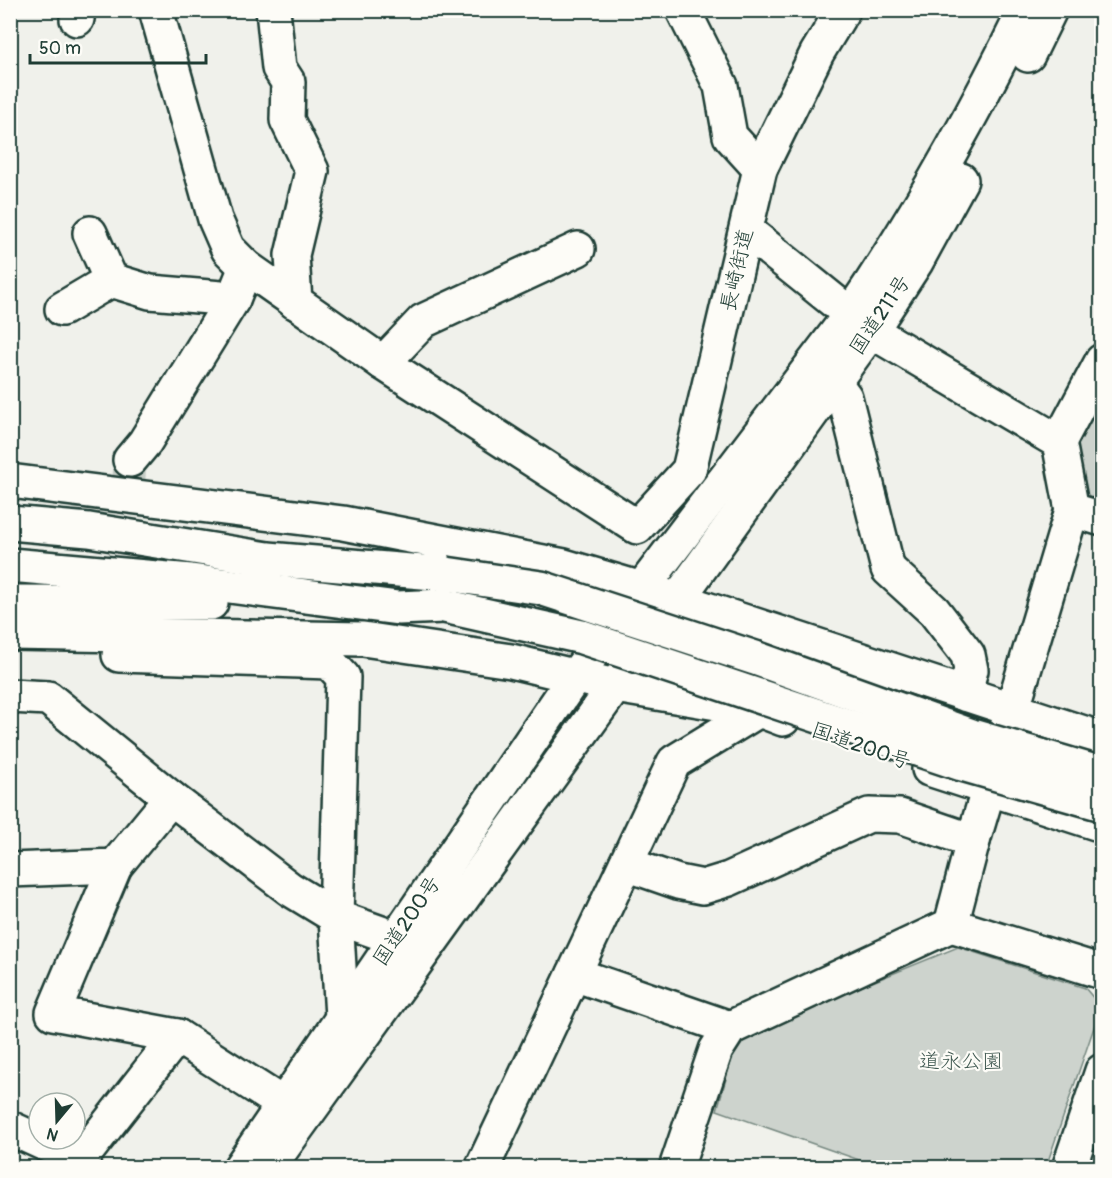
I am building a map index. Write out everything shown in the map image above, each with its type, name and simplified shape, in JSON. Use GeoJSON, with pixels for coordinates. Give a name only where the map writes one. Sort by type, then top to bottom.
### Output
{"type":"FeatureCollection","features":[{"type":"Feature","properties":{"kind":"main road"},"geometry":{"type":"LineString","coordinates":[[156,10],[214,219],[228,249],[246,267],[383,363],[423,321],[578,249]]}},
{"type":"Feature","properties":{"kind":"main road"},"geometry":{"type":"LineString","coordinates":[[273,10],[279,68],[288,82],[287,120],[312,171],[292,255],[295,302]]}},
{"type":"Feature","properties":{"kind":"main road"},"geometry":{"type":"LineString","coordinates":[[682,10],[721,86],[730,136],[760,169]]}},
{"type":"Feature","properties":{"kind":"main road","name":"長崎街道"},"geometry":{"type":"LineString","coordinates":[[383,363],[637,527],[689,470],[760,169],[817,53],[843,10]]}},
{"type":"Feature","properties":{"kind":"main road","name":"国道211号"},"geometry":{"type":"LineString","coordinates":[[679,600],[834,382],[893,253],[944,164],[1025,10]]}},
{"type":"Feature","properties":{"kind":"main road","name":"国道211号"},"geometry":{"type":"LineString","coordinates":[[643,589],[861,323],[916,262],[1050,10]]}},
{"type":"Feature","properties":{"kind":"main road"},"geometry":{"type":"LineString","coordinates":[[747,231],[861,323],[1059,442],[1087,515],[1013,712],[973,841],[951,926]]}},
{"type":"Feature","properties":{"kind":"main road"},"geometry":{"type":"LineString","coordinates":[[90,233],[111,280]]}},
{"type":"Feature","properties":{"kind":"main road"},"geometry":{"type":"LineString","coordinates":[[130,460],[145,442],[233,299],[246,267]]}},
{"type":"Feature","properties":{"kind":"main road"},"geometry":{"type":"LineString","coordinates":[[62,309],[111,280],[150,292],[233,299]]}},
{"type":"Feature","properties":{"kind":"main road"},"geometry":{"type":"LineString","coordinates":[[1059,442],[1101,361]]}},
{"type":"Feature","properties":{"kind":"main road"},"geometry":{"type":"LineString","coordinates":[[834,382],[845,397],[888,569],[934,611],[968,655],[971,670],[964,694]]}},
{"type":"Feature","properties":{"kind":"main road"},"geometry":{"type":"LineString","coordinates":[[10,481],[343,523],[564,566],[679,600],[1101,740]]}},
{"type":"Feature","properties":{"kind":"main road"},"geometry":{"type":"LineString","coordinates":[[10,524],[89,530],[445,590],[962,764],[1101,804]]}},
{"type":"Feature","properties":{"kind":"main road"},"geometry":{"type":"LineString","coordinates":[[10,565],[224,585],[399,608]]}},
{"type":"Feature","properties":{"kind":"main road"},"geometry":{"type":"LineString","coordinates":[[10,602],[188,602],[399,608],[445,590],[541,588],[743,654],[972,736],[1101,774]]}},
{"type":"Feature","properties":{"kind":"main road","name":"国道200号"},"geometry":{"type":"LineString","coordinates":[[354,1024],[394,938],[576,675],[643,589]]}},
{"type":"Feature","properties":{"kind":"main road","name":"国道200号"},"geometry":{"type":"LineString","coordinates":[[240,1167],[293,1110],[354,1024],[679,600]]}},
{"type":"Feature","properties":{"kind":"main road"},"geometry":{"type":"LineString","coordinates":[[10,633],[363,639],[451,650],[576,675]]}},
{"type":"Feature","properties":{"kind":"main road"},"geometry":{"type":"LineString","coordinates":[[119,655],[329,662],[343,677],[336,917],[354,1024]]}},
{"type":"Feature","properties":{"kind":"main road","name":"国道200号"},"geometry":{"type":"LineString","coordinates":[[576,675],[615,686],[759,710],[990,790],[1101,825]]}},
{"type":"Feature","properties":{"kind":"main road"},"geometry":{"type":"LineString","coordinates":[[10,696],[48,698],[171,798],[290,889],[336,917],[394,938]]}},
{"type":"Feature","properties":{"kind":"main road"},"geometry":{"type":"LineString","coordinates":[[482,1167],[674,762],[759,710]]}},
{"type":"Feature","properties":{"kind":"main road"},"geometry":{"type":"LineString","coordinates":[[171,798],[115,866],[53,1013],[177,1036],[293,1110]]}},
{"type":"Feature","properties":{"kind":"main road"},"geometry":{"type":"LineString","coordinates":[[626,864],[678,882],[703,887],[729,879],[869,815],[900,816],[973,841]]}},
{"type":"Feature","properties":{"kind":"main road"},"geometry":{"type":"LineString","coordinates":[[10,870],[115,866]]}},
{"type":"Feature","properties":{"kind":"main road"},"geometry":{"type":"LineString","coordinates":[[676,1167],[716,1050],[730,1028],[951,926],[1101,972]]}},
{"type":"Feature","properties":{"kind":"main road"},"geometry":{"type":"LineString","coordinates":[[574,974],[730,1028]]}},
{"type":"Feature","properties":{"kind":"main road"},"geometry":{"type":"LineString","coordinates":[[10,1128],[86,1164],[177,1036]]}},
{"type":"Feature","properties":{"kind":"main road"},"geometry":{"type":"LineString","coordinates":[[1083,1153],[1101,1071]]}},
{"type":"Feature","properties":{"kind":"main road","name":"国道200号"},"geometry":{"type":"LineString","coordinates":[[268,1167],[293,1110]]}},
{"type":"Feature","properties":{"kind":"green space"},"geometry":{"type":"Polygon","coordinates":[[[1101,392],[1101,504],[1088,499],[1073,446],[1101,392]]]}},
{"type":"Feature","properties":{"kind":"green space","name":"道永公園"},"geometry":{"type":"Polygon","coordinates":[[[958,947],[1085,988],[1101,1007],[1046,1167],[879,1167],[717,1110],[732,1058],[750,1032],[958,947]]]}},
{"type":"Feature","properties":{"kind":"tunnel"},"geometry":{"type":"LineString","coordinates":[[122,602],[130,460]]}}]}
